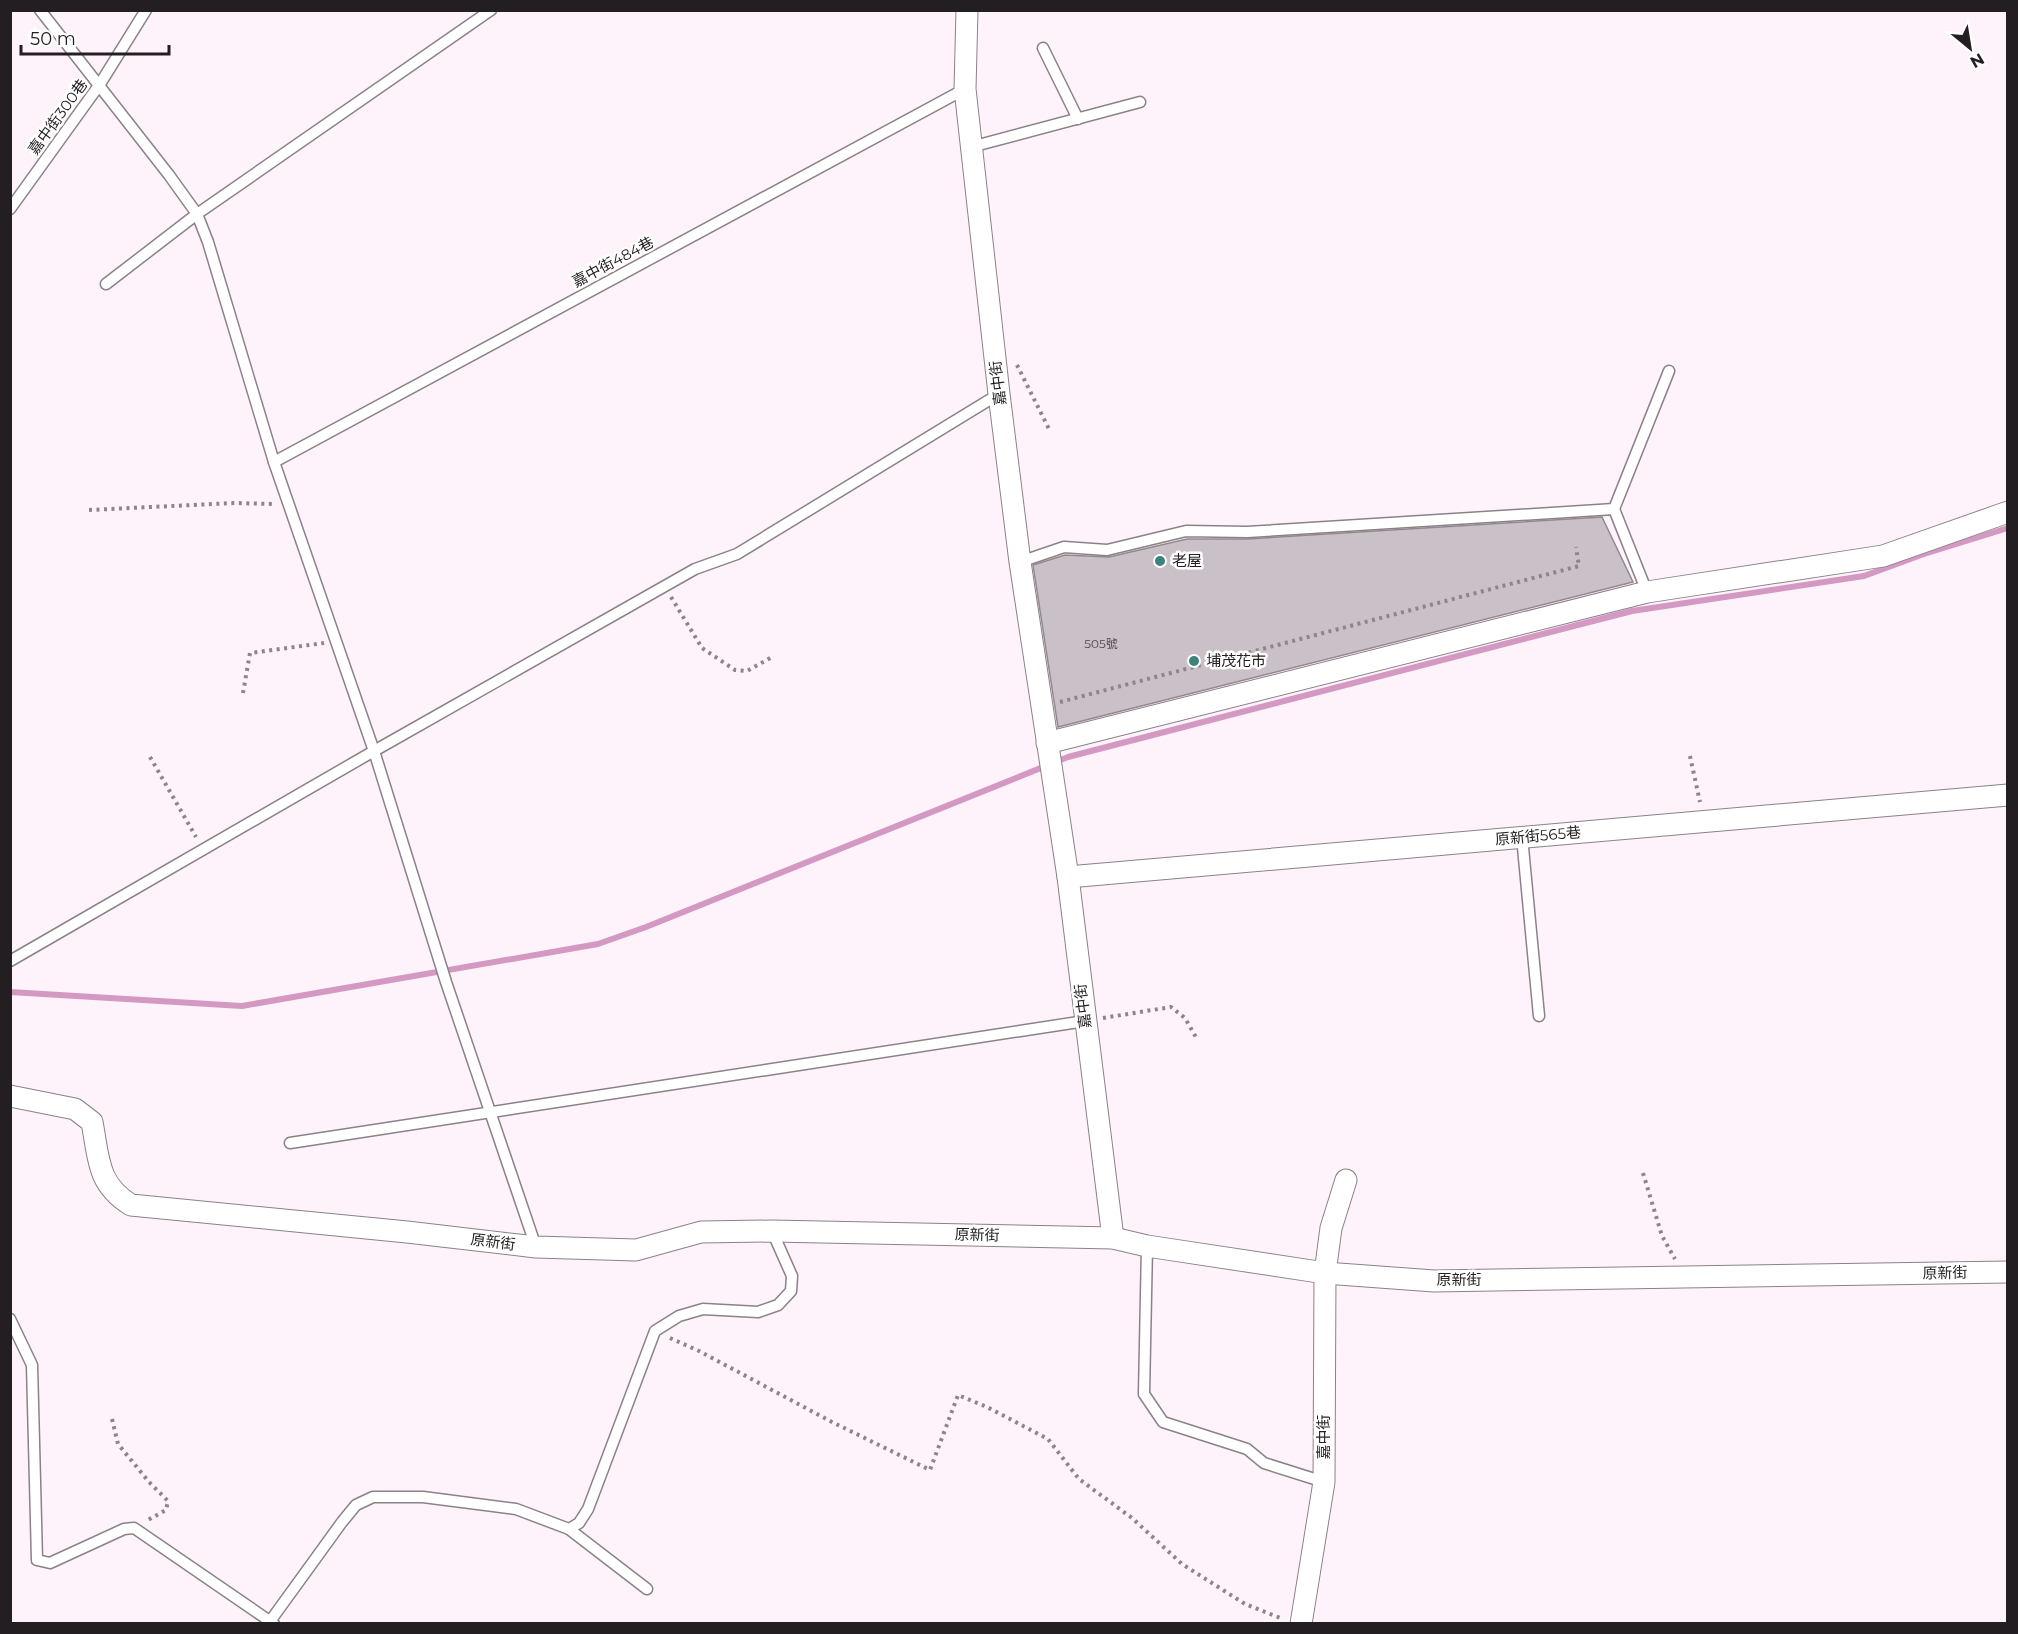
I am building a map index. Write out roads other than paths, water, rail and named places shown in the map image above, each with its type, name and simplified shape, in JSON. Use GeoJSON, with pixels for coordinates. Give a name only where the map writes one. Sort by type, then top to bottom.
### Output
{"type":"FeatureCollection","features":[{"type":"Feature","properties":{"kind":"street","name":"嘉中街"},"geometry":{"type":"LineString","coordinates":[[967,10],[965,89],[999,394],[1020,562],[1068,877],[1113,1238]]}},
{"type":"Feature","properties":{"kind":"street"},"geometry":{"type":"LineString","coordinates":[[1050,757],[1647,592],[1883,556],[2007,512]]}},
{"type":"Feature","properties":{"kind":"street","name":"原新街565巷"},"geometry":{"type":"LineString","coordinates":[[1068,877],[2007,795]]}},
{"type":"Feature","properties":{"kind":"street","name":"原新街"},"geometry":{"type":"LineString","coordinates":[[10,1096],[75,1109],[92,1122],[104,1181],[131,1206],[407,1232],[536,1247],[636,1250],[701,1232],[772,1231],[1113,1238],[1147,1246],[1325,1273],[1434,1281],[2007,1272]]}},
{"type":"Feature","properties":{"kind":"street","name":"嘉中街"},"geometry":{"type":"LineString","coordinates":[[1293,1622],[1324,1482],[1325,1273],[1331,1228],[1346,1180]]}},
{"type":"Feature","properties":{"kind":"lane"},"geometry":{"type":"LineString","coordinates":[[40,10],[100,84],[197,214],[208,242],[274,462],[374,750],[446,982],[536,1247]]}},
{"type":"Feature","properties":{"kind":"lane","name":"嘉中街300巷"},"geometry":{"type":"LineString","coordinates":[[10,209],[100,84],[146,10]]}},
{"type":"Feature","properties":{"kind":"lane"},"geometry":{"type":"LineString","coordinates":[[106,284],[197,214],[491,10]]}},
{"type":"Feature","properties":{"kind":"lane"},"geometry":{"type":"LineString","coordinates":[[1043,48],[1078,119]]}},
{"type":"Feature","properties":{"kind":"lane","name":"嘉中街484巷"},"geometry":{"type":"LineString","coordinates":[[274,462],[965,89]]}},
{"type":"Feature","properties":{"kind":"lane"},"geometry":{"type":"LineString","coordinates":[[971,147],[1140,102]]}},
{"type":"Feature","properties":{"kind":"lane"},"geometry":{"type":"LineString","coordinates":[[1647,592],[1614,508],[1669,371]]}},
{"type":"Feature","properties":{"kind":"lane"},"geometry":{"type":"LineString","coordinates":[[10,961],[374,750],[664,586],[695,569],[737,554],[999,394]]}},
{"type":"Feature","properties":{"kind":"lane"},"geometry":{"type":"LineString","coordinates":[[1020,562],[1064,547],[1107,550],[1186,531],[1247,532],[1614,508]]}},
{"type":"Feature","properties":{"kind":"lane"},"geometry":{"type":"LineString","coordinates":[[1522,837],[1539,1016]]}},
{"type":"Feature","properties":{"kind":"lane"},"geometry":{"type":"LineString","coordinates":[[290,1143],[1085,1021]]}},
{"type":"Feature","properties":{"kind":"lane"},"geometry":{"type":"LineString","coordinates":[[569,1529],[579,1523],[588,1509],[655,1331],[679,1316],[703,1309],[758,1312],[778,1305],[791,1291],[792,1276],[772,1231]]}},
{"type":"Feature","properties":{"kind":"lane"},"geometry":{"type":"LineString","coordinates":[[1147,1246],[1144,1394],[1163,1422],[1247,1449],[1264,1463],[1324,1482]]}},
{"type":"Feature","properties":{"kind":"lane"},"geometry":{"type":"LineString","coordinates":[[10,1320],[32,1365],[37,1560],[50,1563],[124,1529],[134,1528],[273,1622],[356,1505],[373,1497],[423,1497],[516,1509],[569,1529],[647,1588]]}},
{"type":"Feature","properties":{"kind":"waterway"},"geometry":{"type":"LineString","coordinates":[[10,992],[242,1006],[598,944],[646,927],[1068,757],[1632,611],[1864,576],[1924,554],[2008,528]]}},
{"type":"Feature","properties":{"kind":"place","name":"老屋"},"geometry":{"type":"Point","coordinates":[1160,561]}},
{"type":"Feature","properties":{"kind":"place","name":"埔茂花市"},"geometry":{"type":"Point","coordinates":[1194,661]}}]}
